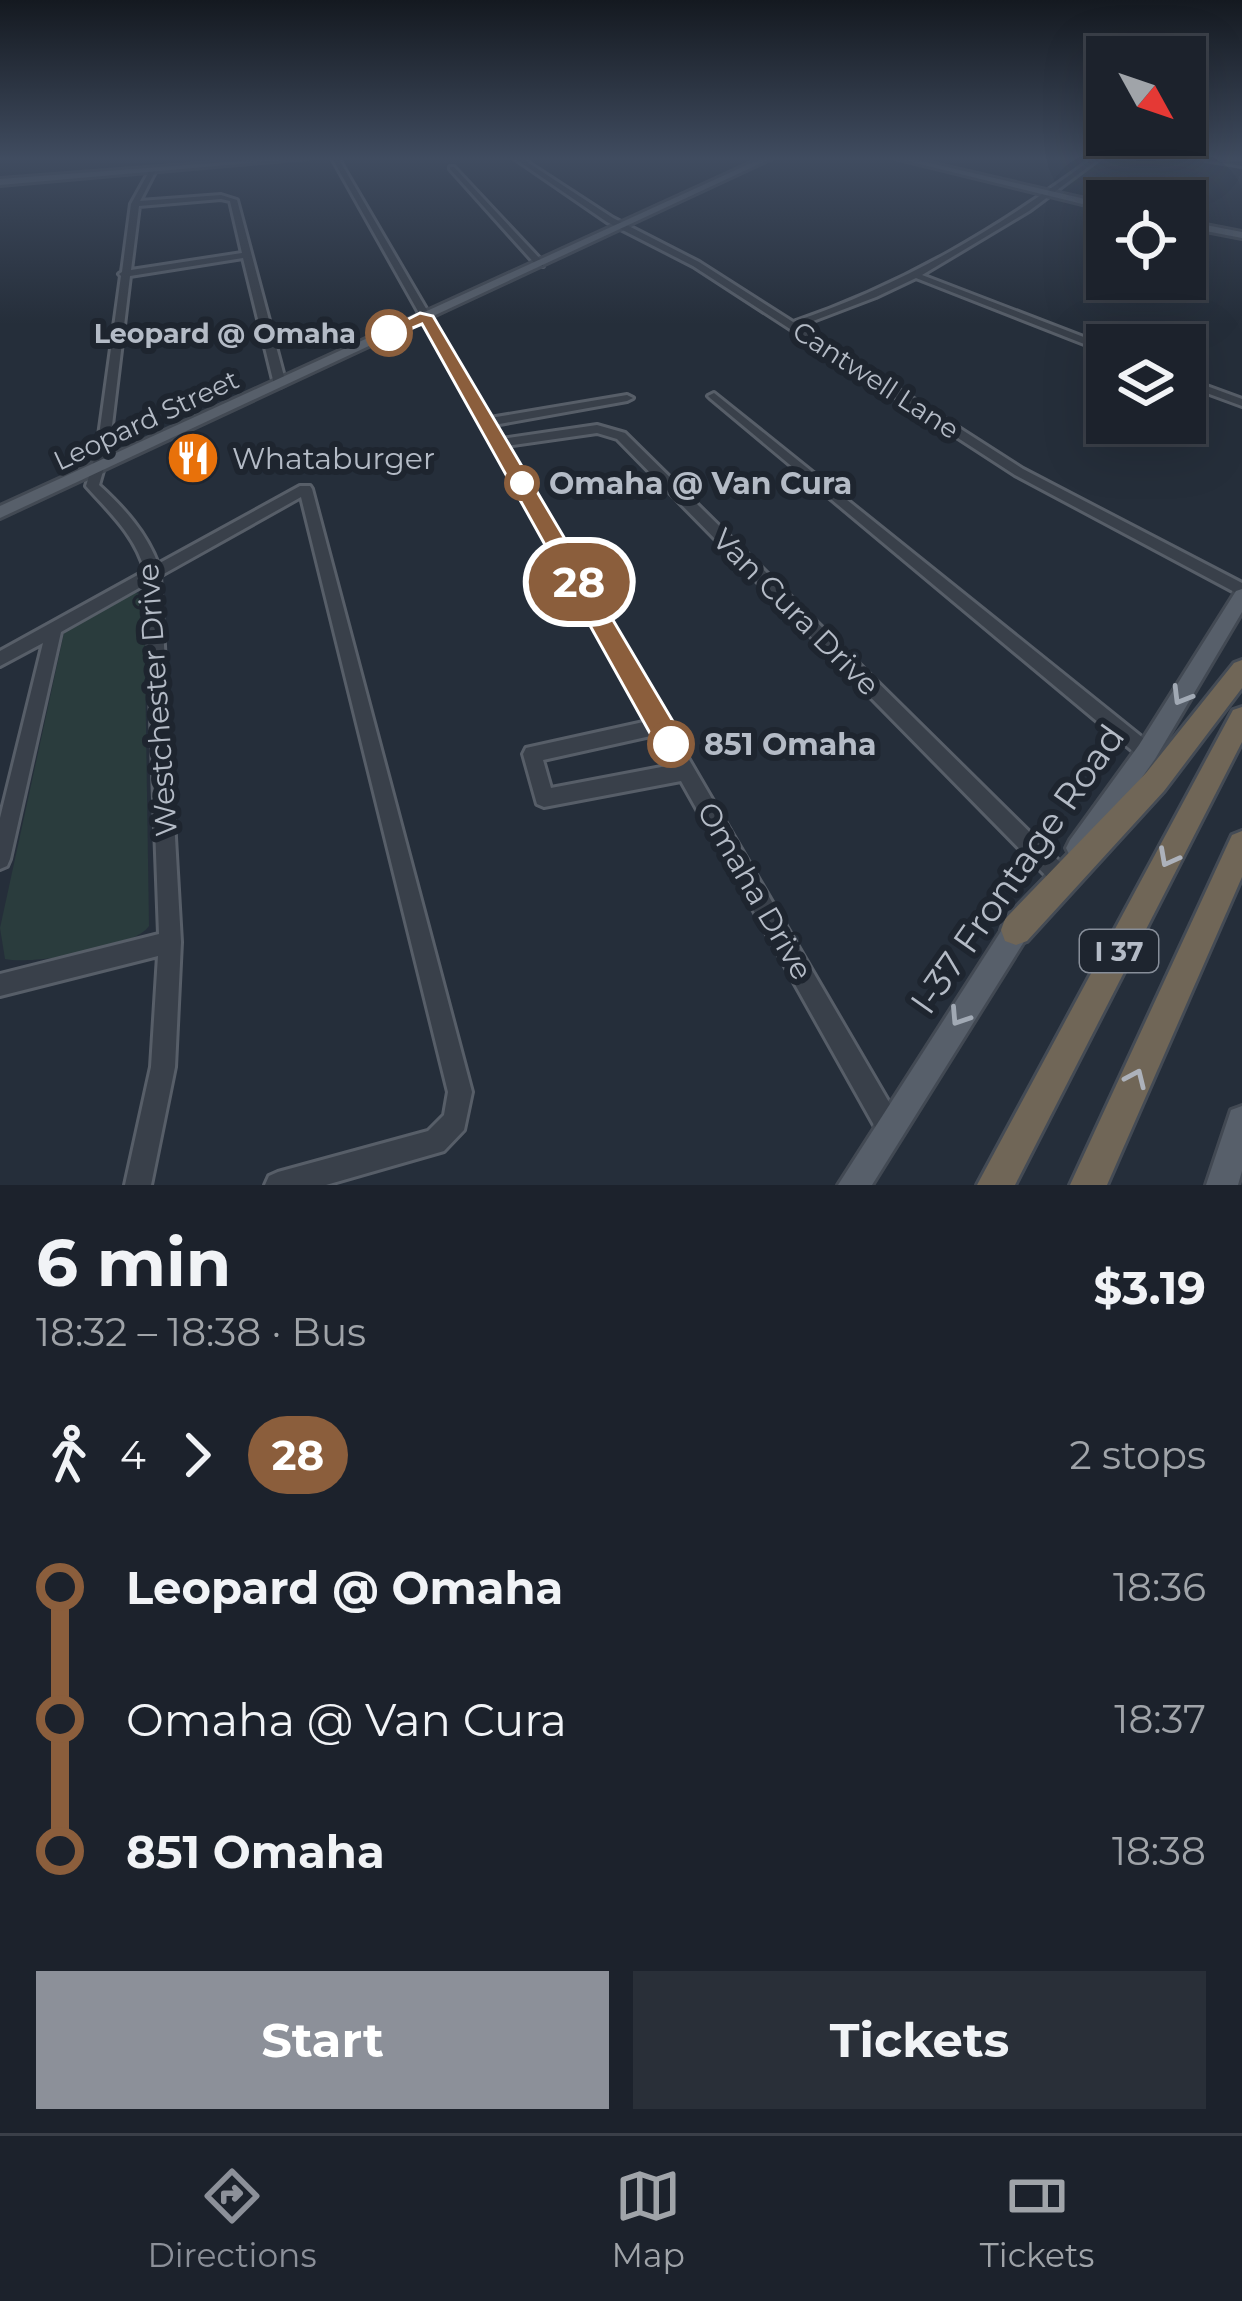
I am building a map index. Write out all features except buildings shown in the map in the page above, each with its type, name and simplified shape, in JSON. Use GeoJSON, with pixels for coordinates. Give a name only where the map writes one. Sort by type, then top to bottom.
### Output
{"type":"FeatureCollection","features":[{"type":"Feature","properties":{"kind":"highway"},"geometry":{"type":"LineString","coordinates":[[1016,930],[1155,782],[1242,670]]}},
{"type":"Feature","properties":{"kind":"highway","name":"I 37"},"geometry":{"type":"LineString","coordinates":[[995,1185],[1242,718]]}},
{"type":"Feature","properties":{"kind":"highway","name":"I 37"},"geometry":{"type":"LineString","coordinates":[[1088,1185],[1242,845]]}},
{"type":"Feature","properties":{"kind":"main road","name":"Leopard Street"},"geometry":{"type":"LineString","coordinates":[[0,513],[648,213]]}},
{"type":"Feature","properties":{"kind":"main road"},"geometry":{"type":"LineString","coordinates":[[1206,228],[1242,235]]}},
{"type":"Feature","properties":{"kind":"main road","name":"I-37 Frontage Road"},"geometry":{"type":"LineString","coordinates":[[854,1185],[1016,930],[1148,752],[1242,593]]}},
{"type":"Feature","properties":{"kind":"main road"},"geometry":{"type":"LineString","coordinates":[[1222,1185],[1242,1121]]}},
{"type":"Feature","properties":{"kind":"street"},"geometry":{"type":"LineString","coordinates":[[96,469],[103,449],[133,213]]}},
{"type":"Feature","properties":{"kind":"street"},"geometry":{"type":"LineString","coordinates":[[234,213],[280,384]]}},
{"type":"Feature","properties":{"kind":"street","name":"Omaha Drive"},"geometry":{"type":"LineString","coordinates":[[366,213],[888,1125]]}},
{"type":"Feature","properties":{"kind":"street"},"geometry":{"type":"LineString","coordinates":[[494,213],[540,264]]}},
{"type":"Feature","properties":{"kind":"street","name":"Cantwell Lane"},"geometry":{"type":"LineString","coordinates":[[601,213],[696,264],[1018,472],[1242,593]]}},
{"type":"Feature","properties":{"kind":"street"},"geometry":{"type":"LineString","coordinates":[[791,326],[837,312],[915,274],[1016,213]]}},
{"type":"Feature","properties":{"kind":"street"},"geometry":{"type":"LineString","coordinates":[[123,274],[246,256]]}},
{"type":"Feature","properties":{"kind":"street"},"geometry":{"type":"LineString","coordinates":[[915,274],[1086,342]]}},
{"type":"Feature","properties":{"kind":"street"},"geometry":{"type":"LineString","coordinates":[[1206,389],[1242,403]]}},
{"type":"Feature","properties":{"kind":"street"},"geometry":{"type":"LineString","coordinates":[[714,396],[1148,752]]}},
{"type":"Feature","properties":{"kind":"street"},"geometry":{"type":"LineString","coordinates":[[488,422],[627,398]]}},
{"type":"Feature","properties":{"kind":"street","name":"Van Cura Drive"},"geometry":{"type":"LineString","coordinates":[[500,442],[596,429],[621,436],[1059,875]]}},
{"type":"Feature","properties":{"kind":"street","name":"Westchester Drive"},"geometry":{"type":"LineString","coordinates":[[96,469],[92,486],[134,528],[148,550],[153,574],[170,942],[163,1067],[138,1185]]}},
{"type":"Feature","properties":{"kind":"street"},"geometry":{"type":"LineString","coordinates":[[0,659],[304,489],[460,1092],[455,1121],[435,1142],[278,1185]]}},
{"type":"Feature","properties":{"kind":"street"},"geometry":{"type":"LineString","coordinates":[[0,860],[54,628]]}},
{"type":"Feature","properties":{"kind":"street"},"geometry":{"type":"LineString","coordinates":[[661,726],[532,754],[544,798],[687,772]]}},
{"type":"Feature","properties":{"kind":"street"},"geometry":{"type":"LineString","coordinates":[[0,985],[170,942]]}},
{"type":"Feature","properties":{"kind":"shaded area"},"geometry":{"type":"Polygon","coordinates":[[[132,592],[144,595],[149,926],[124,942],[81,953],[5,959],[0,928],[64,633],[132,592]]]}},
{"type":"Feature","properties":{"kind":"bus line","name":"28"},"geometry":{"type":"LineString","coordinates":[[389,333],[425,316],[671,744]]}},
{"type":"Feature","properties":{"kind":"place","name":"Leopard @ Omaha"},"geometry":{"type":"Point","coordinates":[389,333]}},
{"type":"Feature","properties":{"kind":"place","name":"Whataburger"},"geometry":{"type":"Point","coordinates":[193,458]}},
{"type":"Feature","properties":{"kind":"place","name":"Omaha @ Van Cura"},"geometry":{"type":"Point","coordinates":[522,483]}},
{"type":"Feature","properties":{"kind":"place","name":"851 Omaha"},"geometry":{"type":"Point","coordinates":[671,744]}}]}
